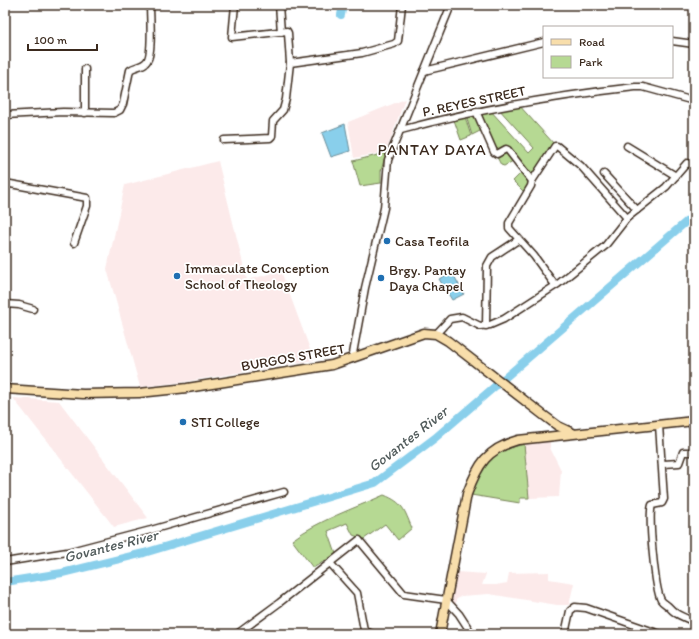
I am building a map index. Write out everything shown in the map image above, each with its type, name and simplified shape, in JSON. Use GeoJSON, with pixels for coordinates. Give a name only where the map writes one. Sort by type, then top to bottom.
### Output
{"type":"FeatureCollection","features":[{"type":"Feature","properties":{"kind":"main road","name":"BURGOS STREET"},"geometry":{"type":"LineString","coordinates":[[5,389],[83,394],[139,393],[187,388],[314,369],[352,359],[424,334],[436,334]]}},
{"type":"Feature","properties":{"kind":"main road"},"geometry":{"type":"LineString","coordinates":[[436,334],[550,420],[573,433]]}},
{"type":"Feature","properties":{"kind":"main road"},"geometry":{"type":"LineString","coordinates":[[542,436],[548,429],[550,420]]}},
{"type":"Feature","properties":{"kind":"main road"},"geometry":{"type":"LineString","coordinates":[[440,634],[468,494],[474,474],[490,453],[500,447],[518,440],[542,436],[694,421]]}},
{"type":"Feature","properties":{"kind":"street"},"geometry":{"type":"LineString","coordinates":[[5,115],[85,113],[110,114],[121,108],[130,70],[144,63],[148,59],[150,46],[150,5]]}},
{"type":"Feature","properties":{"kind":"street"},"geometry":{"type":"LineString","coordinates":[[224,140],[270,138],[272,136],[273,121],[283,110],[286,99],[290,63],[287,31],[232,37],[235,5]]}},
{"type":"Feature","properties":{"kind":"street"},"geometry":{"type":"LineString","coordinates":[[279,5],[281,32]]}},
{"type":"Feature","properties":{"kind":"street"},"geometry":{"type":"LineString","coordinates":[[290,63],[362,53],[394,44],[398,41],[402,5]]}},
{"type":"Feature","properties":{"kind":"street"},"geometry":{"type":"LineString","coordinates":[[352,359],[365,288],[384,208],[387,167],[451,5]]}},
{"type":"Feature","properties":{"kind":"street"},"geometry":{"type":"LineString","coordinates":[[673,41],[694,44]]}},
{"type":"Feature","properties":{"kind":"street"},"geometry":{"type":"LineString","coordinates":[[424,71],[543,42]]}},
{"type":"Feature","properties":{"kind":"street"},"geometry":{"type":"LineString","coordinates":[[85,69],[85,113]]}},
{"type":"Feature","properties":{"kind":"street","name":"P. REYES STREET"},"geometry":{"type":"LineString","coordinates":[[401,130],[476,111],[545,98],[635,87],[643,87],[694,101]]}},
{"type":"Feature","properties":{"kind":"street"},"geometry":{"type":"LineString","coordinates":[[476,111],[494,152],[497,154],[506,149],[508,150],[532,181]]}},
{"type":"Feature","properties":{"kind":"street"},"geometry":{"type":"LineString","coordinates":[[555,286],[509,230],[508,225],[531,186],[532,181],[555,146],[558,146],[599,184],[627,218]]}},
{"type":"Feature","properties":{"kind":"street"},"geometry":{"type":"LineString","coordinates":[[627,146],[676,176]]}},
{"type":"Feature","properties":{"kind":"street"},"geometry":{"type":"LineString","coordinates":[[436,334],[446,321],[457,317],[465,318],[477,325],[486,326],[504,319],[555,286],[606,246],[627,218],[666,187],[687,163],[694,166]]}},
{"type":"Feature","properties":{"kind":"street"},"geometry":{"type":"LineString","coordinates":[[604,174],[637,210]]}},
{"type":"Feature","properties":{"kind":"street"},"geometry":{"type":"LineString","coordinates":[[5,183],[87,198],[86,206],[74,243]]}},
{"type":"Feature","properties":{"kind":"street"},"geometry":{"type":"LineString","coordinates":[[486,326],[487,266],[492,257],[518,240]]}},
{"type":"Feature","properties":{"kind":"street"},"geometry":{"type":"LineString","coordinates":[[5,304],[19,305],[33,309]]}},
{"type":"Feature","properties":{"kind":"street"},"geometry":{"type":"LineString","coordinates":[[659,425],[663,464],[664,499],[662,503],[652,504],[650,515],[654,562],[659,591],[661,600],[673,613],[694,622]]}},
{"type":"Feature","properties":{"kind":"street"},"geometry":{"type":"LineString","coordinates":[[663,464],[678,463],[683,452],[694,452]]}},
{"type":"Feature","properties":{"kind":"street"},"geometry":{"type":"LineString","coordinates":[[5,562],[67,552],[284,492]]}},
{"type":"Feature","properties":{"kind":"street"},"geometry":{"type":"LineString","coordinates":[[237,634],[358,540],[360,540],[404,594],[446,600],[459,614],[472,634]]}},
{"type":"Feature","properties":{"kind":"street"},"geometry":{"type":"LineString","coordinates":[[330,563],[357,593],[364,628],[366,632],[372,634]]}},
{"type":"Feature","properties":{"kind":"street"},"geometry":{"type":"LineString","coordinates":[[565,634],[570,611],[575,607],[586,608],[660,634]]}},
{"type":"Feature","properties":{"kind":"shaded area"},"geometry":{"type":"Polygon","coordinates":[[[405,99],[386,152],[354,158],[348,122],[405,99]]]}},
{"type":"Feature","properties":{"kind":"shaded area","name":"Immaculate Conception School of Theology"},"geometry":{"type":"Polygon","coordinates":[[[218,161],[247,280],[281,271],[314,360],[183,382],[140,387],[107,269],[125,185],[218,161]]]}},
{"type":"Feature","properties":{"kind":"shaded area"},"geometry":{"type":"Polygon","coordinates":[[[13,398],[59,401],[148,518],[114,527],[13,398]]]}},
{"type":"Feature","properties":{"kind":"shaded area"},"geometry":{"type":"Polygon","coordinates":[[[550,440],[550,448],[561,470],[559,497],[529,498],[524,444],[550,440]]]}},
{"type":"Feature","properties":{"kind":"shaded area"},"geometry":{"type":"Polygon","coordinates":[[[456,572],[486,574],[482,585],[507,583],[509,573],[549,572],[549,579],[574,583],[569,605],[557,605],[489,594],[461,596],[456,600],[456,605],[451,600],[456,572]]]}},
{"type":"Feature","properties":{"kind":"green space"},"geometry":{"type":"Polygon","coordinates":[[[518,104],[555,145],[532,177],[507,146],[496,151],[479,113],[490,110],[529,153],[534,148],[498,108],[518,104]]]}},
{"type":"Feature","properties":{"kind":"green space"},"geometry":{"type":"Polygon","coordinates":[[[473,115],[482,130],[472,135],[466,116],[473,115]]]}},
{"type":"Feature","properties":{"kind":"green space"},"geometry":{"type":"Polygon","coordinates":[[[465,117],[471,136],[461,140],[454,120],[465,117]]]}},
{"type":"Feature","properties":{"kind":"green space"},"geometry":{"type":"Polygon","coordinates":[[[386,153],[381,171],[381,183],[360,186],[353,161],[386,153]]]}},
{"type":"Feature","properties":{"kind":"green space"},"geometry":{"type":"Polygon","coordinates":[[[507,153],[513,161],[504,166],[501,165],[496,155],[507,153]]]}},
{"type":"Feature","properties":{"kind":"green space"},"geometry":{"type":"Polygon","coordinates":[[[522,172],[530,182],[524,192],[513,181],[522,172]]]}},
{"type":"Feature","properties":{"kind":"green space"},"geometry":{"type":"Polygon","coordinates":[[[524,444],[529,498],[520,498],[520,503],[471,495],[472,488],[481,470],[491,459],[501,452],[524,444]]]}},
{"type":"Feature","properties":{"kind":"green space"},"geometry":{"type":"Polygon","coordinates":[[[384,495],[400,504],[412,528],[398,540],[385,524],[364,539],[353,535],[347,523],[328,531],[336,554],[313,568],[292,540],[313,526],[384,495]]]}},
{"type":"Feature","properties":{"kind":"water"},"geometry":{"type":"Polygon","coordinates":[[[345,124],[350,151],[331,157],[322,133],[345,124]]]}},
{"type":"Feature","properties":{"kind":"water"},"geometry":{"type":"Polygon","coordinates":[[[452,272],[464,294],[452,300],[439,279],[452,272]]]}},
{"type":"Feature","properties":{"kind":"waterway"},"geometry":{"type":"LineString","coordinates":[[341,15],[343,5]]}},
{"type":"Feature","properties":{"kind":"waterway","name":"Govantes River"},"geometry":{"type":"LineString","coordinates":[[5,582],[62,573],[144,553],[375,483],[435,438],[694,215]]}},
{"type":"Feature","properties":{"kind":"place","name":"Casa Teofila"},"geometry":{"type":"Point","coordinates":[387,241]}},
{"type":"Feature","properties":{"kind":"place","name":"Immaculate Conception School of Theology"},"geometry":{"type":"Point","coordinates":[177,276]}},
{"type":"Feature","properties":{"kind":"place","name":"Brgy. Pantay Daya Chapel"},"geometry":{"type":"Point","coordinates":[381,278]}},
{"type":"Feature","properties":{"kind":"place","name":"STI College"},"geometry":{"type":"Point","coordinates":[183,422]}},
{"type":"Feature","properties":{"kind":"district","name":"PANTAY DAYA"},"geometry":{"type":"Point","coordinates":[432,149]}}]}
